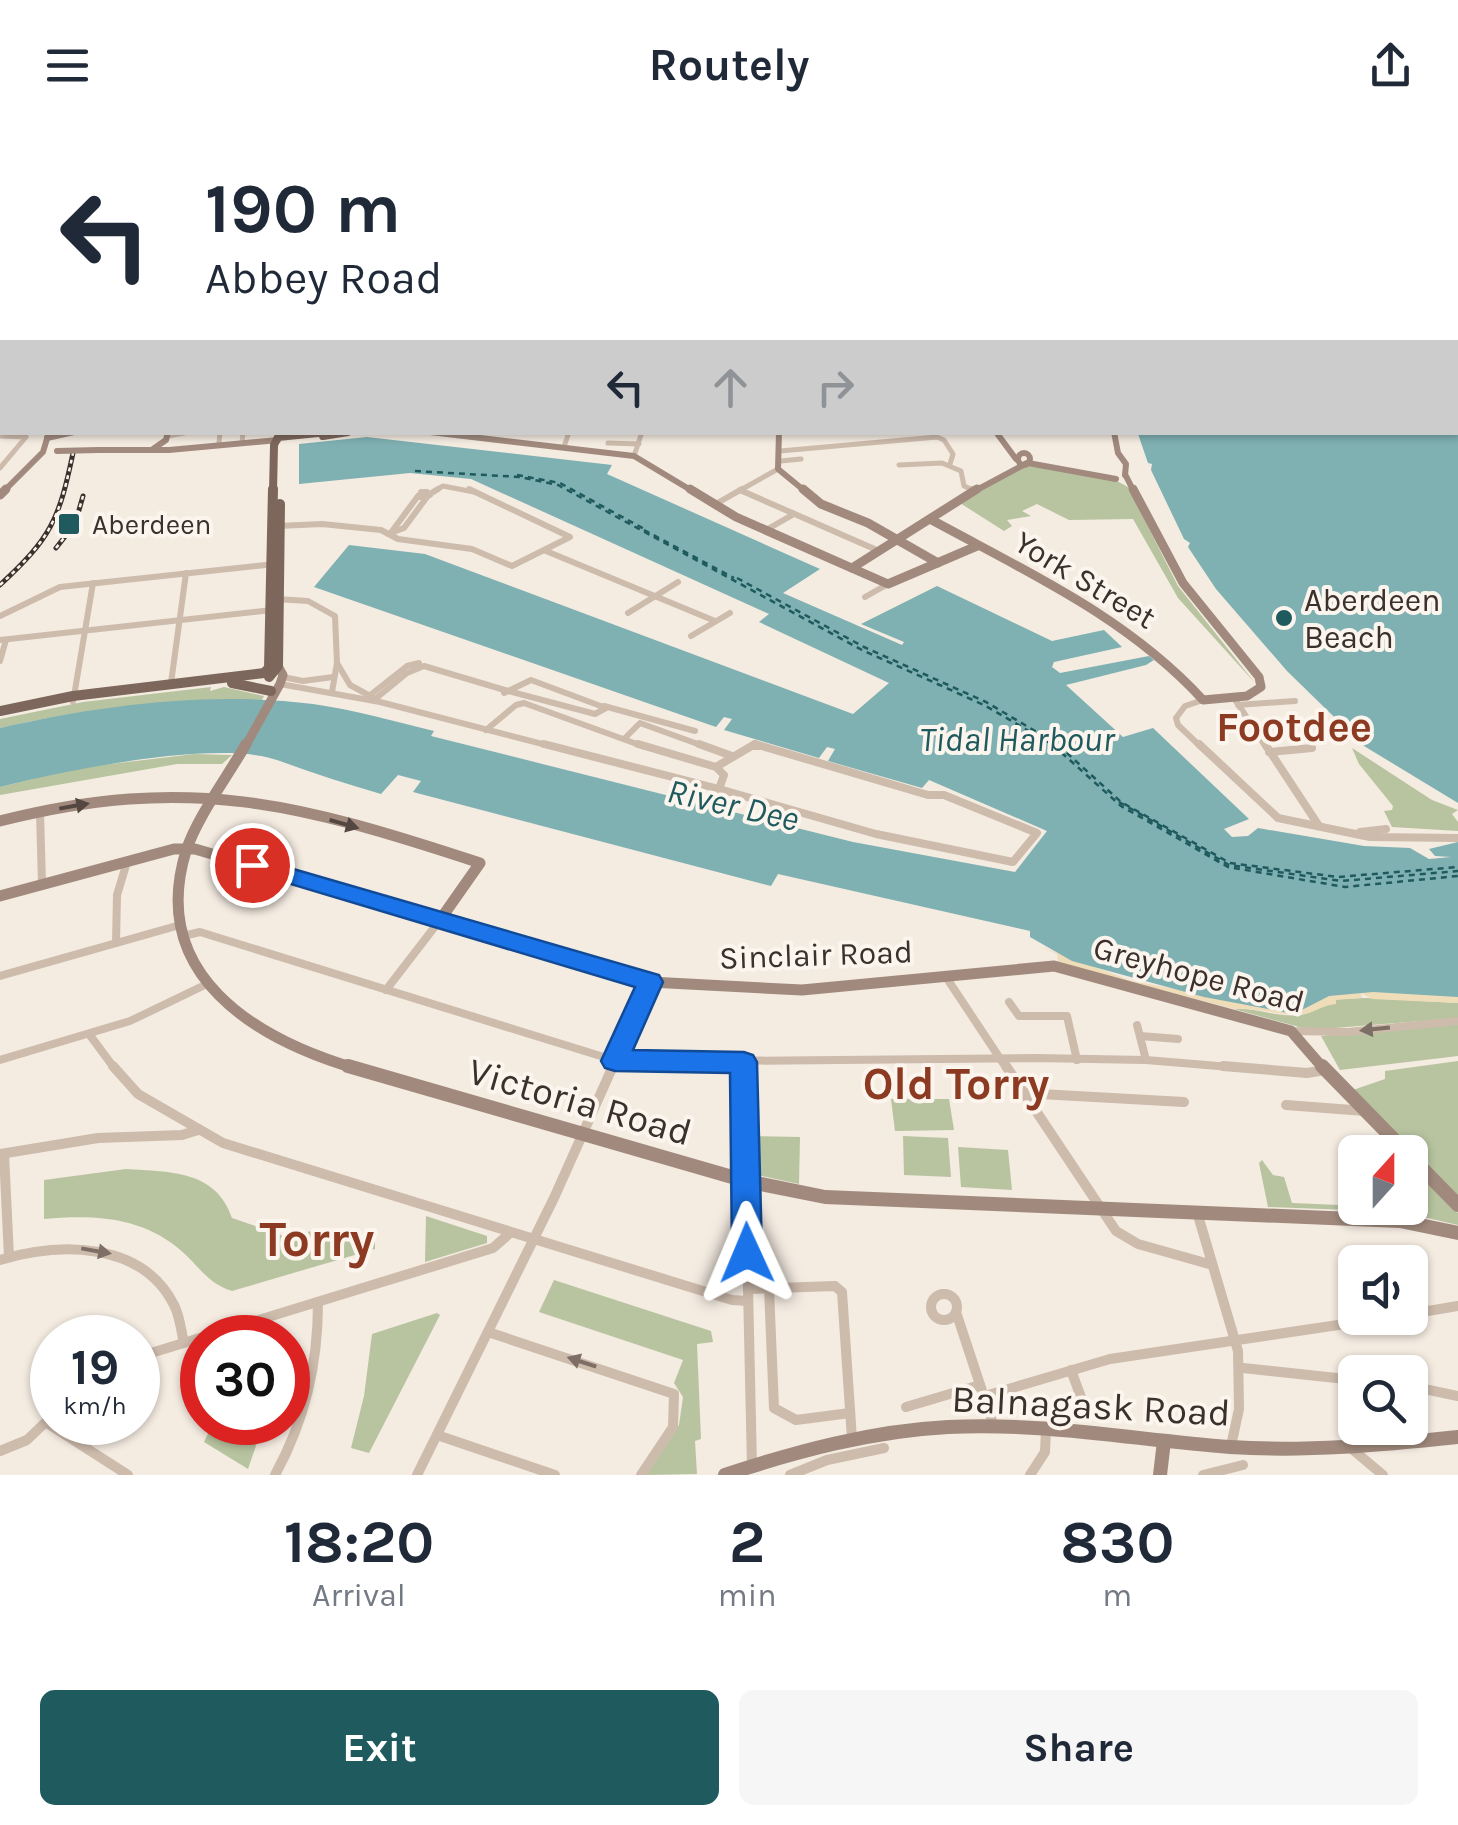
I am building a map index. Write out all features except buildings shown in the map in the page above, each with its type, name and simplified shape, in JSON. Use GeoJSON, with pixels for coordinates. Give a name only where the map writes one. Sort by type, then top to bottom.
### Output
{"type":"FeatureCollection","features":[{"type":"Feature","properties":{"kind":"main road"},"geometry":{"type":"LineString","coordinates":[[274,680],[274,447],[278,441],[311,435]]}},
{"type":"Feature","properties":{"kind":"main road"},"geometry":{"type":"LineString","coordinates":[[278,441],[325,435]]}},
{"type":"Feature","properties":{"kind":"main road"},"geometry":{"type":"LineString","coordinates":[[276,529],[278,441]]}},
{"type":"Feature","properties":{"kind":"main road"},"geometry":{"type":"LineString","coordinates":[[0,714],[171,683],[253,677],[274,680]]}},
{"type":"Feature","properties":{"kind":"main road"},"geometry":{"type":"LineString","coordinates":[[73,699],[274,680]]}},
{"type":"Feature","properties":{"kind":"street"},"geometry":{"type":"LineString","coordinates":[[219,443],[220,435]]}},
{"type":"Feature","properties":{"kind":"street"},"geometry":{"type":"LineString","coordinates":[[475,435],[538,440],[634,456],[714,505],[888,584]]}},
{"type":"Feature","properties":{"kind":"street"},"geometry":{"type":"LineString","coordinates":[[564,447],[568,435]]}},
{"type":"Feature","properties":{"kind":"street"},"geometry":{"type":"LineString","coordinates":[[634,456],[641,435]]}},
{"type":"Feature","properties":{"kind":"street"},"geometry":{"type":"LineString","coordinates":[[779,435],[780,460],[821,504],[898,539],[938,563]]}},
{"type":"Feature","properties":{"kind":"street"},"geometry":{"type":"LineString","coordinates":[[998,435],[1024,459],[1078,472],[1118,476],[1134,490],[1183,583],[1262,682],[1254,694],[1236,702]]}},
{"type":"Feature","properties":{"kind":"street"},"geometry":{"type":"LineString","coordinates":[[1115,435],[1123,460],[1118,476]]}},
{"type":"Feature","properties":{"kind":"street"},"geometry":{"type":"LineString","coordinates":[[0,436],[26,437],[0,467]]}},
{"type":"Feature","properties":{"kind":"street"},"geometry":{"type":"LineString","coordinates":[[714,505],[780,460],[937,437],[944,440],[952,454],[950,464]]}},
{"type":"Feature","properties":{"kind":"street"},"geometry":{"type":"LineString","coordinates":[[0,495],[49,439],[57,451]]}},
{"type":"Feature","properties":{"kind":"street"},"geometry":{"type":"LineString","coordinates":[[152,450],[168,439],[219,443],[242,439]]}},
{"type":"Feature","properties":{"kind":"street"},"geometry":{"type":"LineString","coordinates":[[0,504],[32,466],[57,451],[152,450],[242,439],[278,441]]}},
{"type":"Feature","properties":{"kind":"street"},"geometry":{"type":"LineString","coordinates":[[608,443],[638,444]]}},
{"type":"Feature","properties":{"kind":"street"},"geometry":{"type":"LineString","coordinates":[[780,460],[801,459]]}},
{"type":"Feature","properties":{"kind":"street"},"geometry":{"type":"LineString","coordinates":[[852,568],[1024,459]]}},
{"type":"Feature","properties":{"kind":"street"},"geometry":{"type":"LineString","coordinates":[[899,465],[950,464],[961,471],[964,485],[975,491]]}},
{"type":"Feature","properties":{"kind":"street"},"geometry":{"type":"LineString","coordinates":[[276,529],[324,528],[390,534],[398,539],[458,546],[518,566],[568,539],[569,534],[468,489],[444,486],[429,496],[404,528],[390,534]]}},
{"type":"Feature","properties":{"kind":"street"},"geometry":{"type":"LineString","coordinates":[[740,490],[879,551]]}},
{"type":"Feature","properties":{"kind":"street"},"geometry":{"type":"LineString","coordinates":[[390,534],[422,492],[429,496]]}},
{"type":"Feature","properties":{"kind":"street"},"geometry":{"type":"LineString","coordinates":[[766,530],[794,514]]}},
{"type":"Feature","properties":{"kind":"street","name":"York Street"},"geometry":{"type":"LineString","coordinates":[[930,519],[1130,633],[1174,667],[1203,700]]}},
{"type":"Feature","properties":{"kind":"street"},"geometry":{"type":"LineString","coordinates":[[865,598],[888,584],[978,546]]}},
{"type":"Feature","properties":{"kind":"street"},"geometry":{"type":"LineString","coordinates":[[546,550],[715,621]]}},
{"type":"Feature","properties":{"kind":"street"},"geometry":{"type":"LineString","coordinates":[[0,616],[58,587],[276,564]]}},
{"type":"Feature","properties":{"kind":"street"},"geometry":{"type":"LineString","coordinates":[[171,683],[186,573]]}},
{"type":"Feature","properties":{"kind":"street"},"geometry":{"type":"LineString","coordinates":[[628,613],[678,582]]}},
{"type":"Feature","properties":{"kind":"street"},"geometry":{"type":"LineString","coordinates":[[73,699],[93,583]]}},
{"type":"Feature","properties":{"kind":"street"},"geometry":{"type":"LineString","coordinates":[[0,661],[3,640],[180,620],[303,599],[323,606],[334,616],[337,663],[332,692]]}},
{"type":"Feature","properties":{"kind":"street"},"geometry":{"type":"LineString","coordinates":[[691,636],[730,612]]}},
{"type":"Feature","properties":{"kind":"street"},"geometry":{"type":"LineString","coordinates":[[337,663],[350,685],[373,699]]}},
{"type":"Feature","properties":{"kind":"street"},"geometry":{"type":"LineString","coordinates":[[337,663],[373,699]]}},
{"type":"Feature","properties":{"kind":"street"},"geometry":{"type":"LineString","coordinates":[[373,699],[415,668],[428,666],[504,693],[554,700],[595,714],[604,712],[604,706]]}},
{"type":"Feature","properties":{"kind":"street"},"geometry":{"type":"LineString","coordinates":[[274,680],[333,677]]}},
{"type":"Feature","properties":{"kind":"street"},"geometry":{"type":"LineString","coordinates":[[274,680],[373,699],[719,788],[876,834],[1013,862],[1037,833],[944,795],[928,795],[756,744],[716,766]]}},
{"type":"Feature","properties":{"kind":"street","name":"Victoria Road"},"geometry":{"type":"LineString","coordinates":[[274,680],[187,848],[179,878],[182,931],[207,984],[243,1020],[298,1051],[746,1180],[825,1197],[1400,1221],[1458,1233]]}},
{"type":"Feature","properties":{"kind":"street"},"geometry":{"type":"LineString","coordinates":[[504,693],[532,680],[604,706],[694,731]]}},
{"type":"Feature","properties":{"kind":"street"},"geometry":{"type":"LineString","coordinates":[[343,695],[350,685]]}},
{"type":"Feature","properties":{"kind":"street"},"geometry":{"type":"LineString","coordinates":[[1296,701],[1203,700],[1180,710],[1176,720],[1271,815],[1359,834],[1458,838]]}},
{"type":"Feature","properties":{"kind":"street"},"geometry":{"type":"LineString","coordinates":[[1236,702],[1319,826]]}},
{"type":"Feature","properties":{"kind":"street"},"geometry":{"type":"LineString","coordinates":[[486,730],[516,705],[528,704],[654,750],[716,766],[724,775],[719,788]]}},
{"type":"Feature","properties":{"kind":"street"},"geometry":{"type":"LineString","coordinates":[[624,739],[640,723],[732,756]]}},
{"type":"Feature","properties":{"kind":"street"},"geometry":{"type":"LineString","coordinates":[[1269,752],[1312,748]]}},
{"type":"Feature","properties":{"kind":"street"},"geometry":{"type":"LineString","coordinates":[[638,769],[654,750]]}},
{"type":"Feature","properties":{"kind":"street"},"geometry":{"type":"LineString","coordinates":[[0,822],[148,796],[214,797],[287,808],[478,862],[481,867],[386,990]]}},
{"type":"Feature","properties":{"kind":"street"},"geometry":{"type":"LineString","coordinates":[[40,812],[42,885]]}},
{"type":"Feature","properties":{"kind":"street"},"geometry":{"type":"LineString","coordinates":[[1359,834],[1386,829]]}},
{"type":"Feature","properties":{"kind":"street"},"geometry":{"type":"LineString","coordinates":[[0,896],[187,848]]}},
{"type":"Feature","properties":{"kind":"street","name":"Sinclair Road"},"geometry":{"type":"LineString","coordinates":[[187,848],[650,982],[802,990],[1046,966]]}},
{"type":"Feature","properties":{"kind":"street"},"geometry":{"type":"LineString","coordinates":[[116,943],[115,908],[127,862]]}},
{"type":"Feature","properties":{"kind":"street"},"geometry":{"type":"LineString","coordinates":[[0,976],[116,943],[182,931],[200,932],[615,1061],[998,1057],[1326,1070]]}},
{"type":"Feature","properties":{"kind":"street","name":"Greyhope Road"},"geometry":{"type":"LineString","coordinates":[[1046,966],[1292,1031],[1348,1032],[1458,1021]]}},
{"type":"Feature","properties":{"kind":"street"},"geometry":{"type":"LineString","coordinates":[[946,978],[1116,1231],[1132,1242],[1209,1264]]}},
{"type":"Feature","properties":{"kind":"street"},"geometry":{"type":"LineString","coordinates":[[417,1475],[534,1240],[650,982]]}},
{"type":"Feature","properties":{"kind":"street"},"geometry":{"type":"LineString","coordinates":[[0,1060],[136,1018],[207,984]]}},
{"type":"Feature","properties":{"kind":"street"},"geometry":{"type":"LineString","coordinates":[[1009,1002],[1019,1016],[1068,1016]]}},
{"type":"Feature","properties":{"kind":"street"},"geometry":{"type":"LineString","coordinates":[[1068,1004],[1077,1060]]}},
{"type":"Feature","properties":{"kind":"street"},"geometry":{"type":"LineString","coordinates":[[1146,1060],[1138,1030],[1178,1038]]}},
{"type":"Feature","properties":{"kind":"street"},"geometry":{"type":"LineString","coordinates":[[1292,1031],[1293,1037],[1389,1135]]}},
{"type":"Feature","properties":{"kind":"street"},"geometry":{"type":"LineString","coordinates":[[90,1034],[98,1050],[138,1094],[198,1130],[277,1161],[732,1300],[769,1289],[834,1286],[842,1292],[852,1439]]}},
{"type":"Feature","properties":{"kind":"street"},"geometry":{"type":"LineString","coordinates":[[744,1062],[752,1466]]}},
{"type":"Feature","properties":{"kind":"street"},"geometry":{"type":"LineString","coordinates":[[1022,1092],[1184,1102]]}},
{"type":"Feature","properties":{"kind":"street"},"geometry":{"type":"LineString","coordinates":[[1286,1105],[1366,1111]]}},
{"type":"Feature","properties":{"kind":"street"},"geometry":{"type":"LineString","coordinates":[[180,1331],[169,1297],[142,1269],[124,1259],[79,1248],[4,1258],[2,1154],[112,1136],[182,1135],[198,1130]]}},
{"type":"Feature","properties":{"kind":"street"},"geometry":{"type":"LineString","coordinates":[[1428,1174],[1458,1205]]}},
{"type":"Feature","properties":{"kind":"street"},"geometry":{"type":"LineString","coordinates":[[1197,1212],[1209,1264],[1225,1299],[1243,1368],[1242,1408],[1231,1446]]}},
{"type":"Feature","properties":{"kind":"street"},"geometry":{"type":"LineString","coordinates":[[276,1315],[493,1248],[510,1233]]}},
{"type":"Feature","properties":{"kind":"street"},"geometry":{"type":"LineString","coordinates":[[769,1289],[774,1408],[796,1420],[850,1413]]}},
{"type":"Feature","properties":{"kind":"street"},"geometry":{"type":"LineString","coordinates":[[275,1475],[309,1399],[319,1338],[318,1302]]}},
{"type":"Feature","properties":{"kind":"street"},"geometry":{"type":"LineString","coordinates":[[1428,1311],[1458,1306]]}},
{"type":"Feature","properties":{"kind":"street"},"geometry":{"type":"LineString","coordinates":[[957,1315],[994,1426]]}},
{"type":"Feature","properties":{"kind":"street"},"geometry":{"type":"LineString","coordinates":[[914,1408],[1110,1359],[1338,1326]]}},
{"type":"Feature","properties":{"kind":"street"},"geometry":{"type":"LineString","coordinates":[[488,1332],[674,1394],[678,1410],[675,1422],[641,1475]]}},
{"type":"Feature","properties":{"kind":"street"},"geometry":{"type":"LineString","coordinates":[[1243,1368],[1338,1378]]}},
{"type":"Feature","properties":{"kind":"street"},"geometry":{"type":"LineString","coordinates":[[1071,1370],[1086,1411]]}},
{"type":"Feature","properties":{"kind":"street"},"geometry":{"type":"LineString","coordinates":[[1428,1390],[1458,1396]]}},
{"type":"Feature","properties":{"kind":"street","name":"Balnagask Road"},"geometry":{"type":"LineString","coordinates":[[724,1475],[852,1439],[902,1431],[994,1426],[1231,1446],[1349,1448],[1458,1437]]}},
{"type":"Feature","properties":{"kind":"street"},"geometry":{"type":"LineString","coordinates":[[1030,1475],[1045,1452],[1046,1429]]}},
{"type":"Feature","properties":{"kind":"street"},"geometry":{"type":"LineString","coordinates":[[437,1435],[554,1475]]}},
{"type":"Feature","properties":{"kind":"street"},"geometry":{"type":"LineString","coordinates":[[0,1451],[30,1437]]}},
{"type":"Feature","properties":{"kind":"street"},"geometry":{"type":"LineString","coordinates":[[1160,1475],[1164,1441]]}},
{"type":"Feature","properties":{"kind":"street"},"geometry":{"type":"LineString","coordinates":[[85,1445],[126,1475]]}},
{"type":"Feature","properties":{"kind":"street"},"geometry":{"type":"LineString","coordinates":[[790,1475],[827,1460],[884,1448]]}},
{"type":"Feature","properties":{"kind":"street"},"geometry":{"type":"LineString","coordinates":[[1349,1448],[1383,1475]]}},
{"type":"Feature","properties":{"kind":"street"},"geometry":{"type":"LineString","coordinates":[[1203,1475],[1243,1465]]}},
{"type":"Feature","properties":{"kind":"green space"},"geometry":{"type":"Polygon","coordinates":[[[1024,465],[1115,480],[1128,487],[1178,586],[1255,683],[1178,598],[1133,519],[1069,520],[1037,504],[1022,511],[1031,516],[1007,520],[1012,526],[1004,531],[960,503],[1024,465]]]}},
{"type":"Feature","properties":{"kind":"green space"},"geometry":{"type":"Polygon","coordinates":[[[211,687],[210,691],[224,687],[264,696],[262,700],[97,710],[0,728],[0,719],[83,702],[211,687]]]}},
{"type":"Feature","properties":{"kind":"green space"},"geometry":{"type":"Polygon","coordinates":[[[1352,748],[1432,800],[1458,810],[1452,814],[1458,831],[1392,827],[1384,811],[1392,810],[1393,806],[1359,764],[1352,748]]]}},
{"type":"Feature","properties":{"kind":"green space"},"geometry":{"type":"Polygon","coordinates":[[[194,754],[232,755],[222,764],[177,764],[0,795],[0,787],[77,768],[194,754]]]}},
{"type":"Feature","properties":{"kind":"green space"},"geometry":{"type":"Polygon","coordinates":[[[1336,999],[1458,1003],[1458,1018],[1310,1030],[1234,1009],[1297,1015],[1335,1004],[1336,999]]]}},
{"type":"Feature","properties":{"kind":"green space"},"geometry":{"type":"Polygon","coordinates":[[[1458,1023],[1458,1056],[1340,1070],[1321,1036],[1458,1023]]]}},
{"type":"Feature","properties":{"kind":"green space"},"geometry":{"type":"Polygon","coordinates":[[[1458,1061],[1458,1200],[1428,1170],[1428,1135],[1394,1135],[1350,1091],[1385,1079],[1385,1071],[1458,1061]]]}},
{"type":"Feature","properties":{"kind":"green space"},"geometry":{"type":"Polygon","coordinates":[[[891,1099],[949,1099],[954,1130],[895,1131],[891,1099]]]}},
{"type":"Feature","properties":{"kind":"green space"},"geometry":{"type":"Polygon","coordinates":[[[754,1136],[800,1137],[799,1184],[757,1175],[754,1136]]]}},
{"type":"Feature","properties":{"kind":"green space"},"geometry":{"type":"Polygon","coordinates":[[[903,1136],[948,1138],[951,1177],[904,1175],[903,1136]]]}},
{"type":"Feature","properties":{"kind":"green space"},"geometry":{"type":"Polygon","coordinates":[[[958,1147],[1008,1150],[1012,1190],[961,1187],[958,1147]]]}},
{"type":"Feature","properties":{"kind":"green space"},"geometry":{"type":"Polygon","coordinates":[[[1262,1160],[1273,1175],[1284,1177],[1292,1203],[1338,1205],[1338,1210],[1268,1207],[1259,1163],[1262,1160]]]}},
{"type":"Feature","properties":{"kind":"green space"},"geometry":{"type":"Polygon","coordinates":[[[126,1169],[175,1173],[203,1182],[225,1202],[232,1218],[284,1236],[324,1229],[375,1239],[375,1249],[232,1291],[215,1283],[178,1248],[147,1229],[97,1218],[44,1219],[44,1180],[126,1169]]]}},
{"type":"Feature","properties":{"kind":"green space"},"geometry":{"type":"Polygon","coordinates":[[[1428,1182],[1458,1213],[1458,1225],[1428,1218],[1428,1182]]]}},
{"type":"Feature","properties":{"kind":"green space"},"geometry":{"type":"Polygon","coordinates":[[[426,1216],[487,1236],[487,1243],[425,1262],[426,1216]]]}},
{"type":"Feature","properties":{"kind":"green space"},"geometry":{"type":"Polygon","coordinates":[[[554,1280],[711,1331],[713,1342],[697,1344],[701,1439],[695,1441],[697,1474],[646,1475],[679,1425],[683,1397],[674,1383],[683,1360],[539,1312],[554,1280]]]}},
{"type":"Feature","properties":{"kind":"green space"},"geometry":{"type":"Polygon","coordinates":[[[440,1315],[369,1453],[351,1448],[364,1396],[372,1334],[440,1315]]]}},
{"type":"Feature","properties":{"kind":"green space"},"geometry":{"type":"Polygon","coordinates":[[[209,1445],[256,1445],[248,1469],[209,1445]]]}},
{"type":"Feature","properties":{"kind":"sand"},"geometry":{"type":"Polygon","coordinates":[[[1039,946],[1132,981],[1224,998],[1296,1002],[1364,989],[1458,995],[1458,1003],[1372,999],[1361,993],[1362,998],[1336,1000],[1336,1004],[1303,1015],[1234,1009],[1067,965],[1058,961],[1057,954],[1039,946]]]}},
{"type":"Feature","properties":{"kind":"water"},"geometry":{"type":"Polygon","coordinates":[[[1138,435],[1458,435],[1458,803],[1364,746],[1287,671],[1216,589],[1188,547],[1190,543],[1184,539],[1151,470],[1152,464],[1148,463],[1138,435]]]}},
{"type":"Feature","properties":{"kind":"water","name":"Tidal Harbour"},"geometry":{"type":"Polygon","coordinates":[[[367,437],[612,465],[607,474],[820,569],[783,593],[902,645],[904,642],[861,624],[937,586],[1052,641],[1104,630],[1122,647],[1054,662],[1052,667],[1060,673],[1149,656],[1154,660],[1066,685],[1123,737],[1153,728],[1249,819],[1224,829],[1232,837],[1248,836],[1258,828],[1364,846],[1410,848],[1429,859],[1451,857],[1435,856],[1429,849],[1458,842],[1458,997],[1373,992],[1329,996],[1294,1014],[1204,997],[1072,961],[1030,937],[1030,931],[778,874],[771,886],[413,792],[421,781],[398,775],[381,794],[280,761],[220,753],[142,759],[0,787],[0,728],[156,702],[274,700],[328,706],[434,731],[431,736],[853,842],[1015,872],[1047,831],[929,780],[922,788],[828,761],[835,749],[827,747],[819,758],[724,730],[732,719],[724,717],[716,727],[314,587],[349,545],[425,554],[853,714],[889,683],[759,622],[769,614],[471,479],[410,473],[299,484],[299,444],[367,437]]]}},
{"type":"Feature","properties":{"kind":"ferry route"},"geometry":{"type":"LineString","coordinates":[[415,471],[520,477],[558,485],[862,650],[984,705],[1053,745],[1121,806],[1228,867],[1345,887],[1458,876]]}},
{"type":"Feature","properties":{"kind":"ferry route"},"geometry":{"type":"LineString","coordinates":[[517,475],[560,483],[646,530]]}},
{"type":"Feature","properties":{"kind":"ferry route"},"geometry":{"type":"LineString","coordinates":[[644,530],[734,578]]}},
{"type":"Feature","properties":{"kind":"ferry route"},"geometry":{"type":"LineString","coordinates":[[737,578],[864,647],[986,702],[1057,744],[1121,802],[1230,863],[1338,877],[1458,867]]}},
{"type":"Feature","properties":{"kind":"ferry route"},"geometry":{"type":"LineString","coordinates":[[1119,802],[1229,865],[1341,881],[1458,871]]}},
{"type":"Feature","properties":{"kind":"railway"},"geometry":{"type":"LineString","coordinates":[[0,585],[31,554],[50,526],[63,495],[73,453]]}},
{"type":"Feature","properties":{"kind":"railway"},"geometry":{"type":"LineString","coordinates":[[56,548],[75,524],[83,496]]}},
{"type":"Feature","properties":{"kind":"place","name":"Aberdeen"},"geometry":{"type":"Point","coordinates":[69,524]}},
{"type":"Feature","properties":{"kind":"place","name":"Aberdeen Beach"},"geometry":{"type":"Point","coordinates":[1284,618]}},
{"type":"Feature","properties":{"kind":"district","name":"Footdee"},"geometry":{"type":"Point","coordinates":[1294,727]}},
{"type":"Feature","properties":{"kind":"district","name":"Old Torry"},"geometry":{"type":"Point","coordinates":[956,1084]}},
{"type":"Feature","properties":{"kind":"district","name":"Torry"},"geometry":{"type":"Point","coordinates":[317,1239]}},
{"type":"Feature","properties":{"kind":"route"},"geometry":{"type":"LineString","coordinates":[[252,865],[650,982],[615,1061],[744,1062],[747,1253]]}},
{"type":"Feature","properties":{"kind":"water label","name":"River Dee"},"geometry":{"type":"Point","coordinates":[733,805]}}]}
